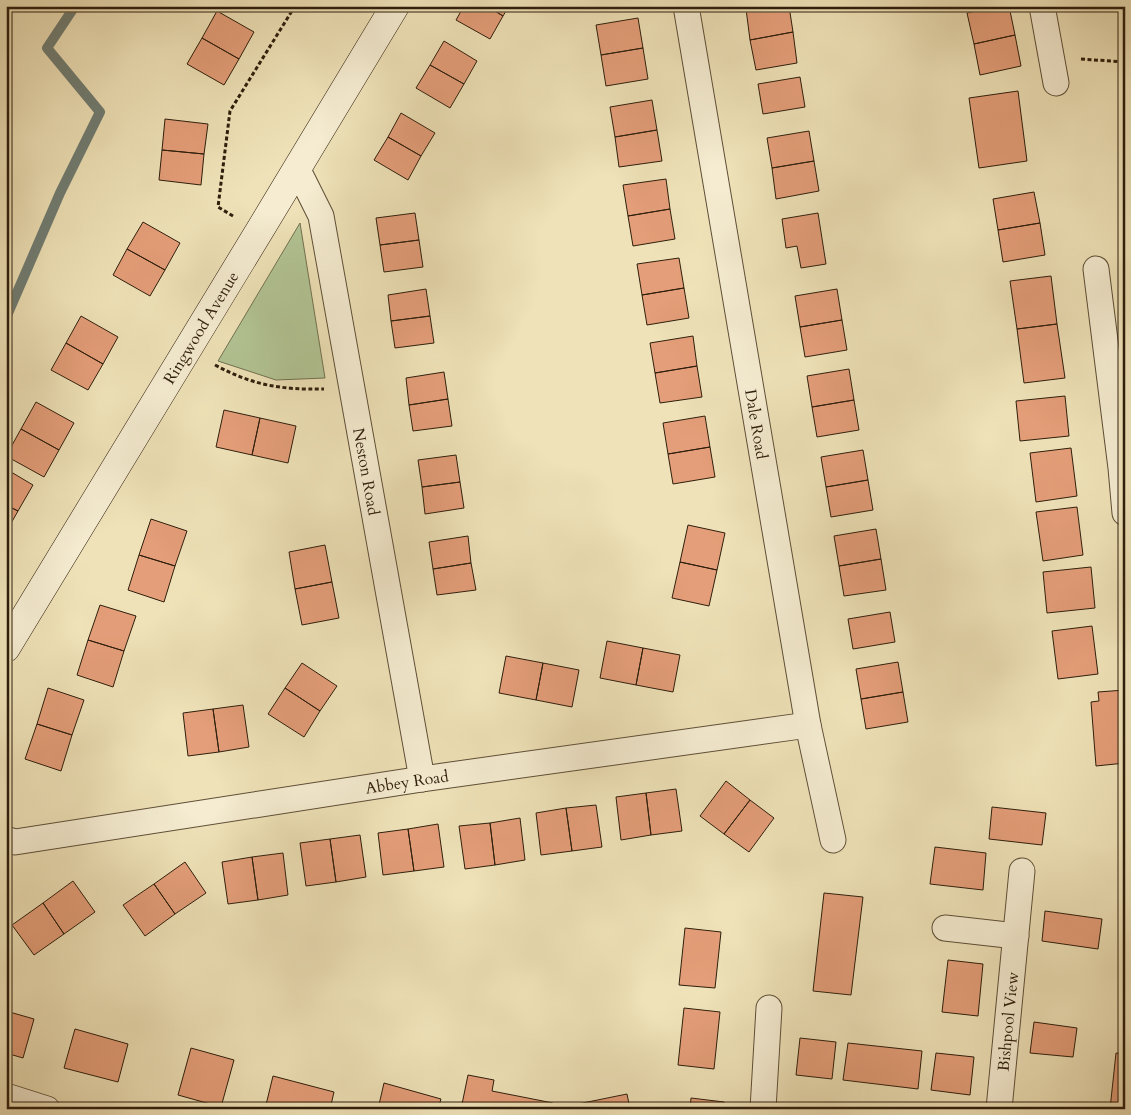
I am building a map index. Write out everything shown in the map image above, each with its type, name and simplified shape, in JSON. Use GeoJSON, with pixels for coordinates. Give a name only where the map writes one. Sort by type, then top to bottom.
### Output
{"type":"FeatureCollection","features":[{"type":"Feature","properties":{"kind":"street","name":"Ringwood Avenue"},"geometry":{"type":"LineString","coordinates":[[6,648],[298,170],[395,6]]}},
{"type":"Feature","properties":{"kind":"street","name":"Dale Road"},"geometry":{"type":"LineString","coordinates":[[686,6],[808,725],[833,840]]}},
{"type":"Feature","properties":{"kind":"street"},"geometry":{"type":"LineString","coordinates":[[1042,6],[1056,83]]}},
{"type":"Feature","properties":{"kind":"street","name":"Neston Road"},"geometry":{"type":"LineString","coordinates":[[298,170],[321,216],[422,779]]}},
{"type":"Feature","properties":{"kind":"street"},"geometry":{"type":"LineString","coordinates":[[1096,269],[1125,513]]}},
{"type":"Feature","properties":{"kind":"street","name":"Abbey Road"},"geometry":{"type":"LineString","coordinates":[[6,839],[14,842],[422,779],[808,725]]}},
{"type":"Feature","properties":{"kind":"street","name":"Bishpool View"},"geometry":{"type":"LineString","coordinates":[[999,1109],[1022,871]]}},
{"type":"Feature","properties":{"kind":"street"},"geometry":{"type":"LineString","coordinates":[[945,928],[1016,936]]}},
{"type":"Feature","properties":{"kind":"street"},"geometry":{"type":"LineString","coordinates":[[762,1109],[769,1008]]}},
{"type":"Feature","properties":{"kind":"street"},"geometry":{"type":"LineString","coordinates":[[6,1096],[48,1109]]}},
{"type":"Feature","properties":{"kind":"path"},"geometry":{"type":"LineString","coordinates":[[259,231],[218,207],[230,110],[295,6]]}},
{"type":"Feature","properties":{"kind":"path"},"geometry":{"type":"LineString","coordinates":[[1052,57],[1125,62]]}},
{"type":"Feature","properties":{"kind":"path"},"geometry":{"type":"LineString","coordinates":[[187,350],[227,371],[259,384],[294,390],[326,389],[351,382]]}},
{"type":"Feature","properties":{"kind":"green space"},"geometry":{"type":"Polygon","coordinates":[[[300,223],[325,378],[276,380],[218,361],[300,223]]]}},
{"type":"Feature","properties":{"kind":"building"},"geometry":{"type":"Polygon","coordinates":[[[464,6],[487,6],[503,16],[490,39],[456,20],[464,6]]]}},
{"type":"Feature","properties":{"kind":"building"},"geometry":{"type":"Polygon","coordinates":[[[487,6],[509,6],[503,16],[487,6]]]}},
{"type":"Feature","properties":{"kind":"building"},"geometry":{"type":"Polygon","coordinates":[[[764,6],[789,6],[793,32],[750,40],[746,9],[764,6]]]}},
{"type":"Feature","properties":{"kind":"building"},"geometry":{"type":"Polygon","coordinates":[[[998,6],[1009,6],[1015,35],[974,44],[967,13],[998,6]]]}},
{"type":"Feature","properties":{"kind":"building"},"geometry":{"type":"Polygon","coordinates":[[[217,11],[254,32],[239,59],[202,38],[217,11]]]}},
{"type":"Feature","properties":{"kind":"building"},"geometry":{"type":"Polygon","coordinates":[[[638,18],[643,48],[601,55],[596,25],[638,18]]]}},
{"type":"Feature","properties":{"kind":"building"},"geometry":{"type":"Polygon","coordinates":[[[793,32],[797,63],[756,70],[750,40],[793,32]]]}},
{"type":"Feature","properties":{"kind":"building"},"geometry":{"type":"Polygon","coordinates":[[[1015,35],[1021,66],[980,75],[974,44],[1015,35]]]}},
{"type":"Feature","properties":{"kind":"building"},"geometry":{"type":"Polygon","coordinates":[[[202,38],[239,59],[224,85],[187,64],[202,38]]]}},
{"type":"Feature","properties":{"kind":"building"},"geometry":{"type":"Polygon","coordinates":[[[444,41],[477,61],[464,84],[430,65],[444,41]]]}},
{"type":"Feature","properties":{"kind":"building"},"geometry":{"type":"Polygon","coordinates":[[[643,48],[648,79],[606,86],[601,55],[643,48]]]}},
{"type":"Feature","properties":{"kind":"building"},"geometry":{"type":"Polygon","coordinates":[[[430,65],[464,84],[450,108],[416,88],[430,65]]]}},
{"type":"Feature","properties":{"kind":"building"},"geometry":{"type":"Polygon","coordinates":[[[800,77],[805,107],[763,114],[758,84],[800,77]]]}},
{"type":"Feature","properties":{"kind":"building"},"geometry":{"type":"Polygon","coordinates":[[[1018,91],[1027,161],[979,168],[969,98],[1018,91]]]}},
{"type":"Feature","properties":{"kind":"building"},"geometry":{"type":"Polygon","coordinates":[[[652,100],[657,130],[615,137],[610,107],[652,100]]]}},
{"type":"Feature","properties":{"kind":"building"},"geometry":{"type":"Polygon","coordinates":[[[401,113],[435,133],[421,156],[388,137],[401,113]]]}},
{"type":"Feature","properties":{"kind":"building"},"geometry":{"type":"Polygon","coordinates":[[[165,119],[208,124],[204,154],[162,150],[165,119]]]}},
{"type":"Feature","properties":{"kind":"building"},"geometry":{"type":"Polygon","coordinates":[[[657,130],[662,161],[619,167],[615,137],[657,130]]]}},
{"type":"Feature","properties":{"kind":"building"},"geometry":{"type":"Polygon","coordinates":[[[809,131],[814,161],[772,168],[767,138],[809,131]]]}},
{"type":"Feature","properties":{"kind":"building"},"geometry":{"type":"Polygon","coordinates":[[[388,137],[421,156],[408,180],[374,160],[388,137]]]}},
{"type":"Feature","properties":{"kind":"building"},"geometry":{"type":"Polygon","coordinates":[[[162,150],[204,154],[201,185],[159,180],[162,150]]]}},
{"type":"Feature","properties":{"kind":"building"},"geometry":{"type":"Polygon","coordinates":[[[814,161],[819,191],[776,199],[772,168],[814,161]]]}},
{"type":"Feature","properties":{"kind":"building"},"geometry":{"type":"Polygon","coordinates":[[[666,179],[670,209],[628,216],[623,185],[666,179]]]}},
{"type":"Feature","properties":{"kind":"building"},"geometry":{"type":"Polygon","coordinates":[[[1034,192],[1040,223],[998,230],[993,199],[1034,192]]]}},
{"type":"Feature","properties":{"kind":"building"},"geometry":{"type":"Polygon","coordinates":[[[670,209],[675,239],[633,246],[628,216],[670,209]]]}},
{"type":"Feature","properties":{"kind":"building"},"geometry":{"type":"Polygon","coordinates":[[[415,213],[419,240],[380,245],[376,218],[415,213]]]}},
{"type":"Feature","properties":{"kind":"building"},"geometry":{"type":"Polygon","coordinates":[[[818,213],[826,264],[801,268],[797,246],[786,248],[782,219],[818,213]]]}},
{"type":"Feature","properties":{"kind":"building"},"geometry":{"type":"Polygon","coordinates":[[[143,222],[180,243],[165,270],[127,249],[143,222]]]}},
{"type":"Feature","properties":{"kind":"building"},"geometry":{"type":"Polygon","coordinates":[[[1040,223],[1045,255],[1003,262],[998,230],[1040,223]]]}},
{"type":"Feature","properties":{"kind":"building"},"geometry":{"type":"Polygon","coordinates":[[[419,240],[423,267],[384,272],[380,245],[419,240]]]}},
{"type":"Feature","properties":{"kind":"building"},"geometry":{"type":"Polygon","coordinates":[[[127,249],[165,270],[150,296],[113,275],[127,249]]]}},
{"type":"Feature","properties":{"kind":"building"},"geometry":{"type":"Polygon","coordinates":[[[679,258],[684,288],[642,295],[637,264],[679,258]]]}},
{"type":"Feature","properties":{"kind":"building"},"geometry":{"type":"Polygon","coordinates":[[[1051,276],[1057,324],[1017,329],[1010,281],[1051,276]]]}},
{"type":"Feature","properties":{"kind":"building"},"geometry":{"type":"Polygon","coordinates":[[[684,288],[689,318],[647,325],[642,295],[684,288]]]}},
{"type":"Feature","properties":{"kind":"building"},"geometry":{"type":"Polygon","coordinates":[[[426,289],[430,316],[391,321],[388,295],[426,289]]]}},
{"type":"Feature","properties":{"kind":"building"},"geometry":{"type":"Polygon","coordinates":[[[837,289],[842,320],[800,327],[795,296],[837,289]]]}},
{"type":"Feature","properties":{"kind":"building"},"geometry":{"type":"Polygon","coordinates":[[[81,316],[118,337],[103,364],[66,343],[81,316]]]}},
{"type":"Feature","properties":{"kind":"building"},"geometry":{"type":"Polygon","coordinates":[[[430,316],[434,343],[395,348],[391,321],[430,316]]]}},
{"type":"Feature","properties":{"kind":"building"},"geometry":{"type":"Polygon","coordinates":[[[842,320],[847,350],[805,357],[800,327],[842,320]]]}},
{"type":"Feature","properties":{"kind":"building"},"geometry":{"type":"Polygon","coordinates":[[[1057,324],[1065,378],[1024,383],[1017,329],[1057,324]]]}},
{"type":"Feature","properties":{"kind":"building"},"geometry":{"type":"Polygon","coordinates":[[[693,336],[697,366],[655,373],[650,343],[693,336]]]}},
{"type":"Feature","properties":{"kind":"building"},"geometry":{"type":"Polygon","coordinates":[[[66,343],[103,364],[88,390],[51,370],[66,343]]]}},
{"type":"Feature","properties":{"kind":"building"},"geometry":{"type":"Polygon","coordinates":[[[697,366],[702,397],[660,403],[655,373],[697,366]]]}},
{"type":"Feature","properties":{"kind":"building"},"geometry":{"type":"Polygon","coordinates":[[[849,369],[854,400],[812,407],[807,376],[849,369]]]}},
{"type":"Feature","properties":{"kind":"building"},"geometry":{"type":"Polygon","coordinates":[[[444,372],[448,399],[409,405],[406,378],[444,372]]]}},
{"type":"Feature","properties":{"kind":"building"},"geometry":{"type":"Polygon","coordinates":[[[1065,396],[1069,436],[1020,441],[1016,401],[1065,396]]]}},
{"type":"Feature","properties":{"kind":"building"},"geometry":{"type":"Polygon","coordinates":[[[448,399],[452,426],[413,431],[409,405],[448,399]]]}},
{"type":"Feature","properties":{"kind":"building"},"geometry":{"type":"Polygon","coordinates":[[[854,400],[859,430],[817,437],[812,407],[854,400]]]}},
{"type":"Feature","properties":{"kind":"building"},"geometry":{"type":"Polygon","coordinates":[[[36,402],[74,423],[59,450],[21,429],[36,402]]]}},
{"type":"Feature","properties":{"kind":"building"},"geometry":{"type":"Polygon","coordinates":[[[224,410],[260,418],[252,455],[216,447],[224,410]]]}},
{"type":"Feature","properties":{"kind":"building"},"geometry":{"type":"Polygon","coordinates":[[[705,416],[710,447],[668,454],[663,423],[705,416]]]}},
{"type":"Feature","properties":{"kind":"building"},"geometry":{"type":"Polygon","coordinates":[[[260,418],[296,426],[288,463],[252,455],[260,418]]]}},
{"type":"Feature","properties":{"kind":"building"},"geometry":{"type":"Polygon","coordinates":[[[21,429],[59,450],[44,477],[6,456],[21,429]]]}},
{"type":"Feature","properties":{"kind":"building"},"geometry":{"type":"Polygon","coordinates":[[[710,447],[715,477],[673,484],[668,454],[710,447]]]}},
{"type":"Feature","properties":{"kind":"building"},"geometry":{"type":"Polygon","coordinates":[[[1071,448],[1077,496],[1036,502],[1030,453],[1071,448]]]}},
{"type":"Feature","properties":{"kind":"building"},"geometry":{"type":"Polygon","coordinates":[[[863,450],[868,480],[826,487],[821,457],[863,450]]]}},
{"type":"Feature","properties":{"kind":"building"},"geometry":{"type":"Polygon","coordinates":[[[456,455],[460,482],[422,487],[418,460],[456,455]]]}},
{"type":"Feature","properties":{"kind":"building"},"geometry":{"type":"Polygon","coordinates":[[[6,469],[33,485],[18,511],[6,505],[6,469]]]}},
{"type":"Feature","properties":{"kind":"building"},"geometry":{"type":"Polygon","coordinates":[[[868,480],[873,510],[831,517],[826,487],[868,480]]]}},
{"type":"Feature","properties":{"kind":"building"},"geometry":{"type":"Polygon","coordinates":[[[460,482],[464,508],[425,514],[422,487],[460,482]]]}},
{"type":"Feature","properties":{"kind":"building"},"geometry":{"type":"Polygon","coordinates":[[[6,505],[18,511],[6,532],[6,505]]]}},
{"type":"Feature","properties":{"kind":"building"},"geometry":{"type":"Polygon","coordinates":[[[1077,507],[1083,555],[1043,561],[1036,512],[1077,507]]]}},
{"type":"Feature","properties":{"kind":"building"},"geometry":{"type":"Polygon","coordinates":[[[151,519],[187,531],[175,566],[139,555],[151,519]]]}},
{"type":"Feature","properties":{"kind":"building"},"geometry":{"type":"Polygon","coordinates":[[[688,525],[725,533],[717,570],[680,562],[688,525]]]}},
{"type":"Feature","properties":{"kind":"building"},"geometry":{"type":"Polygon","coordinates":[[[876,529],[881,559],[839,566],[834,536],[876,529]]]}},
{"type":"Feature","properties":{"kind":"building"},"geometry":{"type":"Polygon","coordinates":[[[468,536],[471,563],[433,569],[429,542],[468,536]]]}},
{"type":"Feature","properties":{"kind":"building"},"geometry":{"type":"Polygon","coordinates":[[[325,545],[332,582],[295,589],[289,552],[325,545]]]}},
{"type":"Feature","properties":{"kind":"building"},"geometry":{"type":"Polygon","coordinates":[[[139,555],[175,566],[164,602],[128,590],[139,555]]]}},
{"type":"Feature","properties":{"kind":"building"},"geometry":{"type":"Polygon","coordinates":[[[881,559],[886,590],[844,596],[839,566],[881,559]]]}},
{"type":"Feature","properties":{"kind":"building"},"geometry":{"type":"Polygon","coordinates":[[[680,562],[717,570],[709,606],[672,598],[680,562]]]}},
{"type":"Feature","properties":{"kind":"building"},"geometry":{"type":"Polygon","coordinates":[[[471,563],[476,590],[437,595],[433,569],[471,563]]]}},
{"type":"Feature","properties":{"kind":"building"},"geometry":{"type":"Polygon","coordinates":[[[1091,567],[1095,608],[1047,613],[1043,572],[1091,567]]]}},
{"type":"Feature","properties":{"kind":"building"},"geometry":{"type":"Polygon","coordinates":[[[332,582],[339,618],[302,625],[295,589],[332,582]]]}},
{"type":"Feature","properties":{"kind":"building"},"geometry":{"type":"Polygon","coordinates":[[[100,605],[136,616],[124,651],[88,640],[100,605]]]}},
{"type":"Feature","properties":{"kind":"building"},"geometry":{"type":"Polygon","coordinates":[[[890,612],[895,642],[853,649],[848,619],[890,612]]]}},
{"type":"Feature","properties":{"kind":"building"},"geometry":{"type":"Polygon","coordinates":[[[1092,626],[1098,674],[1058,679],[1052,631],[1092,626]]]}},
{"type":"Feature","properties":{"kind":"building"},"geometry":{"type":"Polygon","coordinates":[[[88,640],[124,651],[113,687],[77,675],[88,640]]]}},
{"type":"Feature","properties":{"kind":"building"},"geometry":{"type":"Polygon","coordinates":[[[607,641],[643,648],[636,685],[600,678],[607,641]]]}},
{"type":"Feature","properties":{"kind":"building"},"geometry":{"type":"Polygon","coordinates":[[[643,648],[680,655],[673,692],[636,685],[643,648]]]}},
{"type":"Feature","properties":{"kind":"building"},"geometry":{"type":"Polygon","coordinates":[[[506,656],[543,663],[536,700],[499,693],[506,656]]]}},
{"type":"Feature","properties":{"kind":"building"},"geometry":{"type":"Polygon","coordinates":[[[898,662],[903,692],[861,699],[856,669],[898,662]]]}},
{"type":"Feature","properties":{"kind":"building"},"geometry":{"type":"Polygon","coordinates":[[[302,663],[337,686],[320,711],[285,688],[302,663]]]}},
{"type":"Feature","properties":{"kind":"building"},"geometry":{"type":"Polygon","coordinates":[[[543,663],[579,670],[572,707],[536,700],[543,663]]]}},
{"type":"Feature","properties":{"kind":"building"},"geometry":{"type":"Polygon","coordinates":[[[48,688],[84,700],[72,735],[37,724],[48,688]]]}},
{"type":"Feature","properties":{"kind":"building"},"geometry":{"type":"Polygon","coordinates":[[[285,688],[320,711],[304,737],[268,714],[285,688]]]}},
{"type":"Feature","properties":{"kind":"building"},"geometry":{"type":"Polygon","coordinates":[[[1125,690],[1125,763],[1096,766],[1091,702],[1099,701],[1098,692],[1125,690]]]}},
{"type":"Feature","properties":{"kind":"building"},"geometry":{"type":"Polygon","coordinates":[[[903,692],[908,722],[866,729],[861,699],[903,692]]]}},
{"type":"Feature","properties":{"kind":"building"},"geometry":{"type":"Polygon","coordinates":[[[243,705],[249,747],[219,752],[213,709],[243,705]]]}},
{"type":"Feature","properties":{"kind":"building"},"geometry":{"type":"Polygon","coordinates":[[[213,709],[219,752],[188,756],[183,713],[213,709]]]}},
{"type":"Feature","properties":{"kind":"building"},"geometry":{"type":"Polygon","coordinates":[[[37,724],[72,735],[61,771],[25,759],[37,724]]]}},
{"type":"Feature","properties":{"kind":"building"},"geometry":{"type":"Polygon","coordinates":[[[726,781],[750,800],[724,834],[700,816],[726,781]]]}},
{"type":"Feature","properties":{"kind":"building"},"geometry":{"type":"Polygon","coordinates":[[[676,789],[682,831],[651,835],[646,793],[676,789]]]}},
{"type":"Feature","properties":{"kind":"building"},"geometry":{"type":"Polygon","coordinates":[[[646,793],[651,835],[621,840],[616,797],[646,793]]]}},
{"type":"Feature","properties":{"kind":"building"},"geometry":{"type":"Polygon","coordinates":[[[750,800],[774,818],[749,852],[724,834],[750,800]]]}},
{"type":"Feature","properties":{"kind":"building"},"geometry":{"type":"Polygon","coordinates":[[[596,805],[602,847],[572,851],[566,808],[596,805]]]}},
{"type":"Feature","properties":{"kind":"building"},"geometry":{"type":"Polygon","coordinates":[[[992,807],[1046,813],[1042,845],[989,839],[992,807]]]}},
{"type":"Feature","properties":{"kind":"building"},"geometry":{"type":"Polygon","coordinates":[[[566,808],[572,851],[541,855],[536,813],[566,808]]]}},
{"type":"Feature","properties":{"kind":"building"},"geometry":{"type":"Polygon","coordinates":[[[520,818],[525,860],[495,865],[490,823],[520,818]]]}},
{"type":"Feature","properties":{"kind":"building"},"geometry":{"type":"Polygon","coordinates":[[[490,823],[495,865],[465,869],[459,826],[490,823]]]}},
{"type":"Feature","properties":{"kind":"building"},"geometry":{"type":"Polygon","coordinates":[[[438,824],[444,867],[414,871],[408,829],[438,824]]]}},
{"type":"Feature","properties":{"kind":"building"},"geometry":{"type":"Polygon","coordinates":[[[408,829],[414,871],[383,875],[378,833],[408,829]]]}},
{"type":"Feature","properties":{"kind":"building"},"geometry":{"type":"Polygon","coordinates":[[[360,835],[366,877],[336,882],[330,839],[360,835]]]}},
{"type":"Feature","properties":{"kind":"building"},"geometry":{"type":"Polygon","coordinates":[[[330,839],[336,882],[306,886],[300,843],[330,839]]]}},
{"type":"Feature","properties":{"kind":"building"},"geometry":{"type":"Polygon","coordinates":[[[935,847],[986,853],[983,890],[930,884],[935,847]]]}},
{"type":"Feature","properties":{"kind":"building"},"geometry":{"type":"Polygon","coordinates":[[[283,853],[288,895],[258,900],[252,857],[283,853]]]}},
{"type":"Feature","properties":{"kind":"building"},"geometry":{"type":"Polygon","coordinates":[[[252,857],[258,900],[228,904],[222,862],[252,857]]]}},
{"type":"Feature","properties":{"kind":"building"},"geometry":{"type":"Polygon","coordinates":[[[185,862],[206,893],[175,914],[154,884],[185,862]]]}},
{"type":"Feature","properties":{"kind":"building"},"geometry":{"type":"Polygon","coordinates":[[[73,881],[95,912],[64,934],[43,903],[73,881]]]}},
{"type":"Feature","properties":{"kind":"building"},"geometry":{"type":"Polygon","coordinates":[[[154,884],[175,914],[145,936],[123,905],[154,884]]]}},
{"type":"Feature","properties":{"kind":"building"},"geometry":{"type":"Polygon","coordinates":[[[824,893],[863,897],[851,995],[813,991],[824,893]]]}},
{"type":"Feature","properties":{"kind":"building"},"geometry":{"type":"Polygon","coordinates":[[[43,903],[64,934],[34,955],[12,925],[43,903]]]}},
{"type":"Feature","properties":{"kind":"building"},"geometry":{"type":"Polygon","coordinates":[[[1045,911],[1102,919],[1098,949],[1042,941],[1045,911]]]}},
{"type":"Feature","properties":{"kind":"building"},"geometry":{"type":"Polygon","coordinates":[[[685,928],[721,932],[715,988],[679,985],[685,928]]]}},
{"type":"Feature","properties":{"kind":"building"},"geometry":{"type":"Polygon","coordinates":[[[948,960],[983,964],[978,1016],[942,1012],[948,960]]]}},
{"type":"Feature","properties":{"kind":"building"},"geometry":{"type":"Polygon","coordinates":[[[684,1008],[720,1012],[714,1069],[678,1065],[684,1008]]]}},
{"type":"Feature","properties":{"kind":"building"},"geometry":{"type":"Polygon","coordinates":[[[6,1011],[34,1019],[23,1058],[6,1053],[6,1011]]]}},
{"type":"Feature","properties":{"kind":"building"},"geometry":{"type":"Polygon","coordinates":[[[1034,1022],[1077,1028],[1073,1057],[1030,1053],[1034,1022]]]}},
{"type":"Feature","properties":{"kind":"building"},"geometry":{"type":"Polygon","coordinates":[[[75,1029],[128,1044],[118,1082],[64,1068],[75,1029]]]}},
{"type":"Feature","properties":{"kind":"building"},"geometry":{"type":"Polygon","coordinates":[[[800,1038],[836,1042],[832,1079],[796,1075],[800,1038]]]}},
{"type":"Feature","properties":{"kind":"building"},"geometry":{"type":"Polygon","coordinates":[[[848,1043],[922,1051],[918,1089],[843,1080],[848,1043]]]}},
{"type":"Feature","properties":{"kind":"building"},"geometry":{"type":"Polygon","coordinates":[[[191,1048],[234,1060],[221,1107],[178,1095],[191,1048]]]}},
{"type":"Feature","properties":{"kind":"building"},"geometry":{"type":"Polygon","coordinates":[[[936,1053],[974,1057],[970,1095],[931,1090],[936,1053]]]}},
{"type":"Feature","properties":{"kind":"building"},"geometry":{"type":"Polygon","coordinates":[[[1116,1053],[1125,1054],[1125,1109],[1110,1109],[1116,1053]]]}},
{"type":"Feature","properties":{"kind":"building"},"geometry":{"type":"Polygon","coordinates":[[[468,1075],[494,1080],[492,1091],[553,1103],[552,1109],[461,1109],[468,1075]]]}},
{"type":"Feature","properties":{"kind":"building"},"geometry":{"type":"Polygon","coordinates":[[[273,1076],[334,1092],[330,1109],[265,1109],[273,1076]]]}},
{"type":"Feature","properties":{"kind":"building"},"geometry":{"type":"Polygon","coordinates":[[[384,1083],[441,1099],[438,1109],[378,1109],[384,1083]]]}},
{"type":"Feature","properties":{"kind":"building"},"geometry":{"type":"Polygon","coordinates":[[[627,1094],[630,1109],[568,1109],[568,1106],[627,1094]]]}},
{"type":"Feature","properties":{"kind":"building"},"geometry":{"type":"Polygon","coordinates":[[[691,1098],[724,1102],[724,1109],[690,1109],[691,1098]]]}},
{"type":"Feature","properties":{"kind":"waterway"},"geometry":{"type":"LineString","coordinates":[[6,318],[60,193],[100,112],[47,48],[75,6]]}}]}
